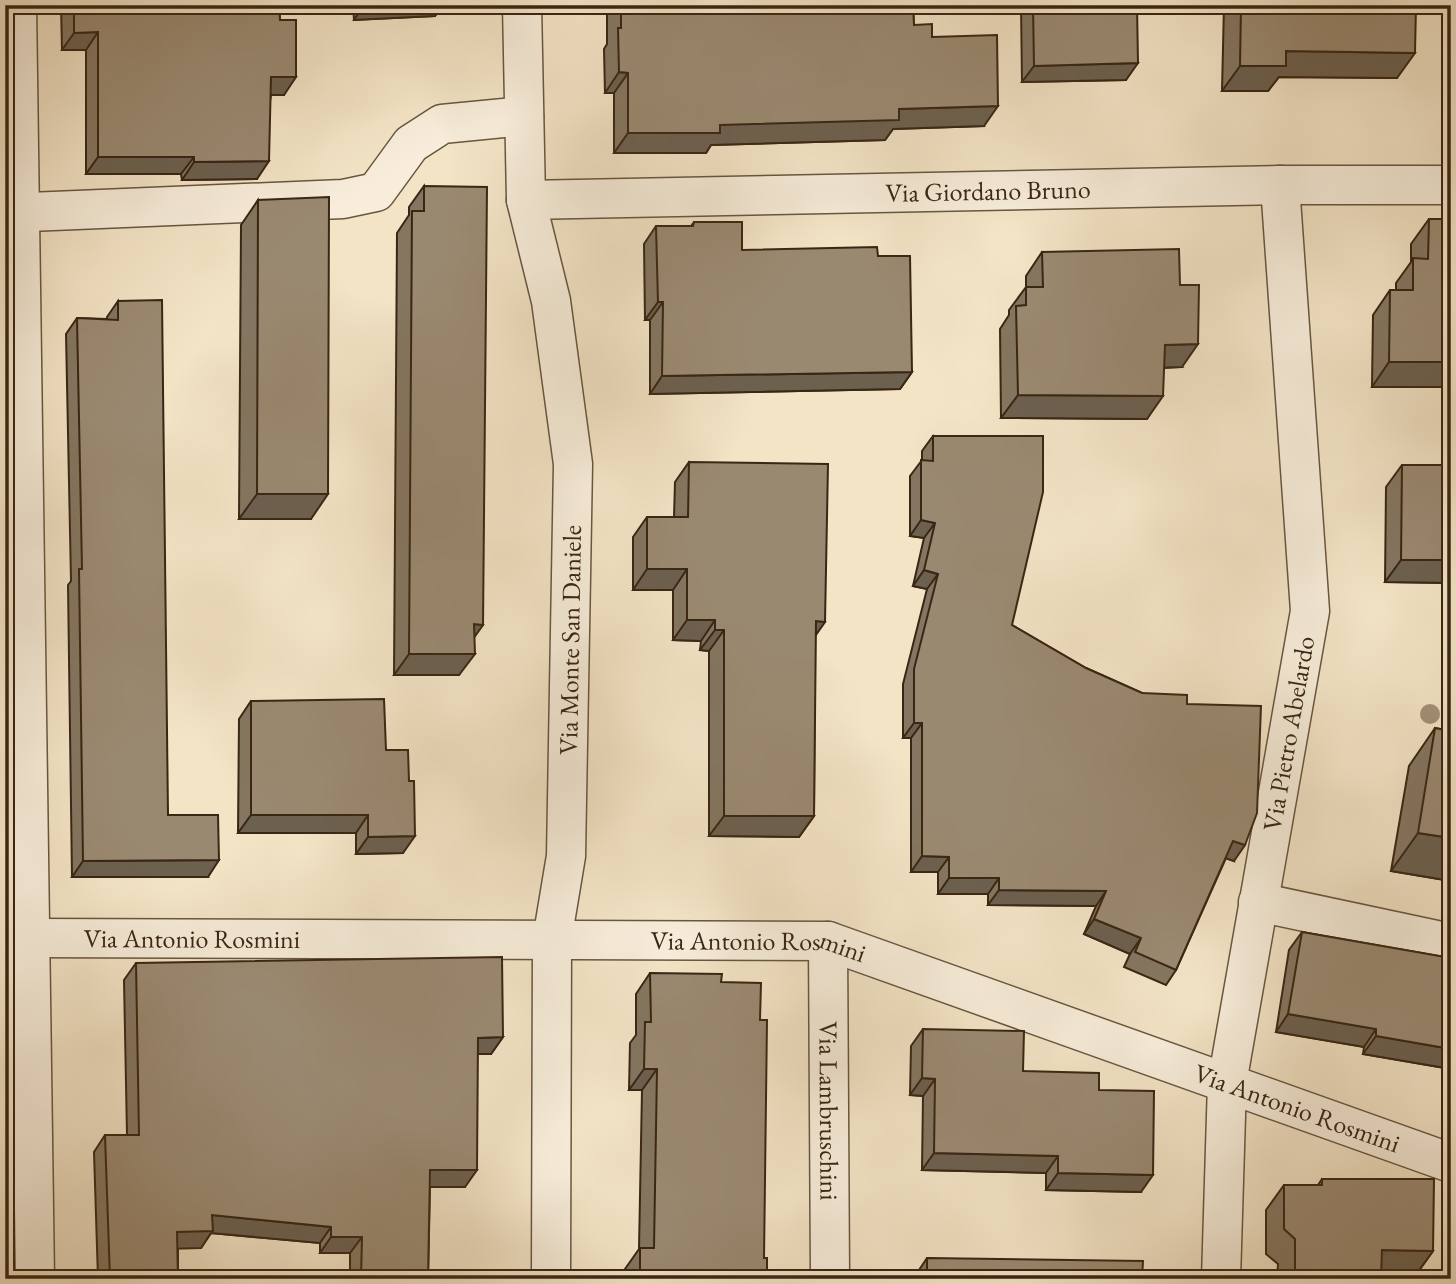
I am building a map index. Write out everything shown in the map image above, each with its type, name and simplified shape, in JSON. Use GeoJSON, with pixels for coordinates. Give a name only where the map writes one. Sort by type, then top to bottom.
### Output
{"type":"FeatureCollection","features":[{"type":"Feature","properties":{"kind":"street"},"geometry":{"type":"LineString","coordinates":[[17,5],[12,213],[16,776],[29,938],[35,1279]]}},
{"type":"Feature","properties":{"kind":"street","name":"Via Monte San Daniele"},"geometry":{"type":"LineString","coordinates":[[522,5],[526,200],[551,301],[573,464],[566,856],[552,940],[551,1279]]}},
{"type":"Feature","properties":{"kind":"street"},"geometry":{"type":"LineString","coordinates":[[12,213],[343,200],[376,192],[411,144],[442,124],[524,116]]}},
{"type":"Feature","properties":{"kind":"street","name":"Via Giordano Bruno"},"geometry":{"type":"LineString","coordinates":[[526,200],[1451,185]]}},
{"type":"Feature","properties":{"kind":"street","name":"Via Pietro Abelardo"},"geometry":{"type":"LineString","coordinates":[[1221,1279],[1227,1083],[1310,611],[1280,186]]}},
{"type":"Feature","properties":{"kind":"street"},"geometry":{"type":"LineString","coordinates":[[1258,902],[1451,943]]}},
{"type":"Feature","properties":{"kind":"street","name":"Via Antonio Rosmini"},"geometry":{"type":"LineString","coordinates":[[29,938],[828,941],[1451,1163]]}},
{"type":"Feature","properties":{"kind":"street","name":"Via Lambruschini"},"geometry":{"type":"LineString","coordinates":[[828,941],[830,1279]]}},
{"type":"Feature","properties":{"kind":"building"},"geometry":{"type":"Polygon","coordinates":[[[74,5],[279,5],[280,20],[296,20],[296,77],[271,77],[269,161],[194,162],[194,157],[98,157],[98,32],[74,33],[74,5]]]}},
{"type":"Feature","properties":{"kind":"building"},"geometry":{"type":"Polygon","coordinates":[[[621,5],[913,5],[914,25],[932,24],[932,37],[997,35],[998,106],[899,109],[899,120],[720,125],[720,133],[628,133],[628,73],[619,72],[618,28],[621,28],[621,5]]]}},
{"type":"Feature","properties":{"kind":"building"},"geometry":{"type":"Polygon","coordinates":[[[1033,5],[1137,5],[1138,63],[1034,66],[1033,5]]]}},
{"type":"Feature","properties":{"kind":"building"},"geometry":{"type":"Polygon","coordinates":[[[1241,5],[1416,5],[1415,53],[1286,51],[1286,66],[1240,66],[1241,5]]]}},
{"type":"Feature","properties":{"kind":"building"},"geometry":{"type":"Polygon","coordinates":[[[424,186],[487,187],[483,625],[474,624],[475,654],[409,654],[412,211],[424,211],[424,186]]]}},
{"type":"Feature","properties":{"kind":"building"},"geometry":{"type":"Polygon","coordinates":[[[329,197],[328,494],[257,494],[258,200],[329,197]]]}},
{"type":"Feature","properties":{"kind":"building"},"geometry":{"type":"Polygon","coordinates":[[[1429,219],[1451,219],[1451,362],[1389,362],[1390,290],[1413,290],[1413,258],[1428,259],[1429,219]]]}},
{"type":"Feature","properties":{"kind":"building"},"geometry":{"type":"Polygon","coordinates":[[[694,222],[742,222],[742,250],[877,247],[878,256],[910,256],[912,372],[662,376],[663,302],[658,302],[656,226],[693,226],[694,222]]]}},
{"type":"Feature","properties":{"kind":"building"},"geometry":{"type":"Polygon","coordinates":[[[1179,249],[1180,285],[1199,285],[1198,344],[1165,345],[1163,396],[1018,395],[1016,306],[1026,305],[1026,287],[1043,287],[1042,252],[1179,249]]]}},
{"type":"Feature","properties":{"kind":"building"},"geometry":{"type":"Polygon","coordinates":[[[162,300],[168,815],[218,815],[219,860],[83,861],[79,569],[82,569],[77,318],[118,320],[118,301],[162,300]]]}},
{"type":"Feature","properties":{"kind":"building"},"geometry":{"type":"Polygon","coordinates":[[[933,436],[1043,436],[1043,492],[1012,625],[1086,668],[1142,693],[1187,695],[1187,704],[1261,706],[1257,813],[1245,845],[1233,841],[1176,970],[1135,952],[1141,938],[1094,919],[1106,891],[999,890],[999,878],[949,878],[949,857],[922,856],[922,723],[914,723],[914,669],[938,574],[924,570],[935,523],[921,520],[921,460],[933,461],[933,436]]]}},
{"type":"Feature","properties":{"kind":"building"},"geometry":{"type":"Polygon","coordinates":[[[689,462],[828,464],[825,622],[816,621],[814,816],[724,816],[724,630],[715,630],[715,620],[687,620],[687,569],[647,569],[647,517],[688,517],[689,462]]]}},
{"type":"Feature","properties":{"kind":"building"},"geometry":{"type":"Polygon","coordinates":[[[1402,465],[1451,465],[1451,560],[1401,560],[1402,465]]]}},
{"type":"Feature","properties":{"kind":"building"},"geometry":{"type":"Polygon","coordinates":[[[384,699],[386,750],[408,750],[409,781],[414,781],[415,836],[368,837],[368,815],[251,815],[251,701],[384,699]]]}},
{"type":"Feature","properties":{"kind":"building"},"geometry":{"type":"Polygon","coordinates":[[[1435,728],[1451,731],[1451,838],[1418,833],[1435,728]]]}},
{"type":"Feature","properties":{"kind":"building"},"geometry":{"type":"Polygon","coordinates":[[[1302,932],[1451,958],[1451,1049],[1376,1036],[1376,1029],[1288,1014],[1302,932]]]}},
{"type":"Feature","properties":{"kind":"building"},"geometry":{"type":"Polygon","coordinates":[[[502,957],[503,1037],[478,1038],[477,1170],[430,1170],[428,1279],[361,1279],[362,1237],[331,1237],[331,1227],[212,1215],[213,1231],[177,1232],[178,1279],[110,1279],[105,1135],[139,1135],[136,963],[502,957]]]}},
{"type":"Feature","properties":{"kind":"building"},"geometry":{"type":"Polygon","coordinates":[[[650,973],[722,974],[721,982],[761,983],[760,1020],[767,1020],[764,1258],[767,1258],[767,1279],[640,1279],[640,1248],[654,1248],[657,1069],[644,1069],[645,1022],[651,1022],[650,973]]]}},
{"type":"Feature","properties":{"kind":"building"},"geometry":{"type":"Polygon","coordinates":[[[923,1029],[1024,1031],[1023,1071],[1099,1073],[1099,1090],[1154,1091],[1153,1175],[1058,1173],[1058,1156],[934,1153],[935,1079],[922,1078],[923,1029]]]}},
{"type":"Feature","properties":{"kind":"building"},"geometry":{"type":"Polygon","coordinates":[[[1322,1179],[1434,1179],[1433,1251],[1382,1250],[1381,1279],[1295,1279],[1295,1239],[1284,1229],[1284,1185],[1322,1185],[1322,1179]]]}},
{"type":"Feature","properties":{"kind":"building"},"geometry":{"type":"Polygon","coordinates":[[[927,1258],[1143,1261],[1142,1279],[927,1279],[927,1258]]]}}]}
